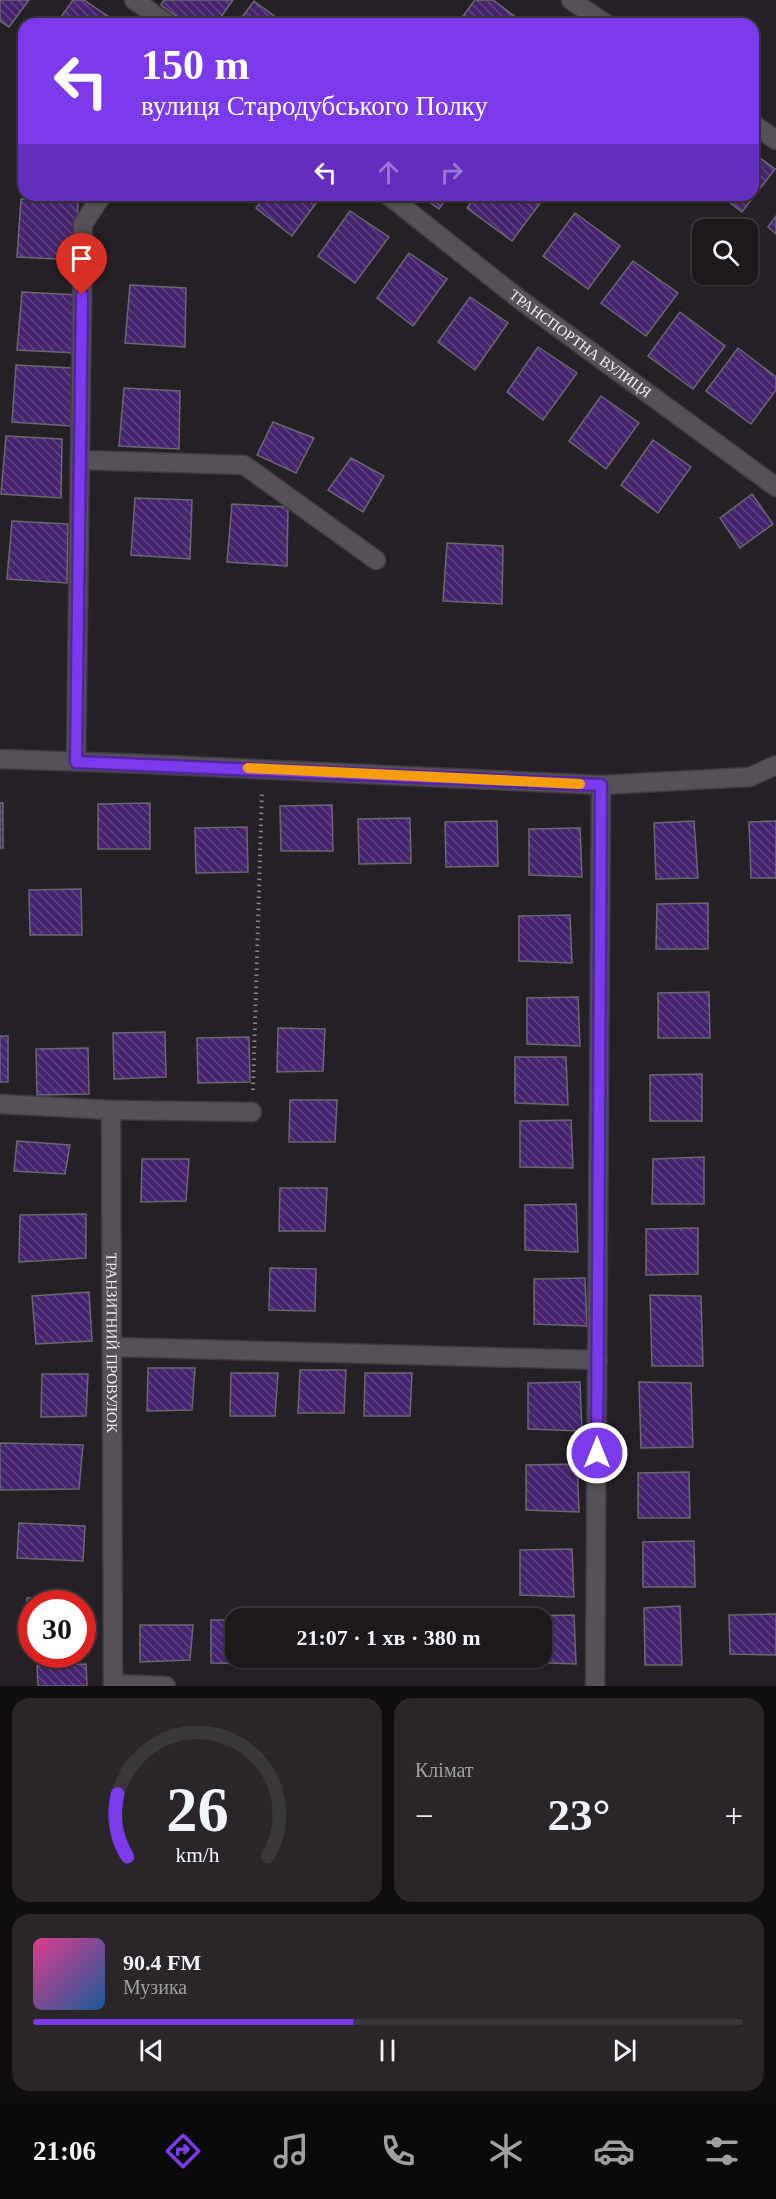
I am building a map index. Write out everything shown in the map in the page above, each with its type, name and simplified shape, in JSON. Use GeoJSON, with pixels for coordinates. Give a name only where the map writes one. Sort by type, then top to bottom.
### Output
{"type":"FeatureCollection","features":[{"type":"Feature","properties":{"kind":"street"},"geometry":{"type":"LineString","coordinates":[[134,0],[160,18]]}},
{"type":"Feature","properties":{"kind":"street"},"geometry":{"type":"LineString","coordinates":[[571,0],[597,18]]}},
{"type":"Feature","properties":{"kind":"street"},"geometry":{"type":"LineString","coordinates":[[759,128],[776,140]]}},
{"type":"Feature","properties":{"kind":"street"},"geometry":{"type":"LineString","coordinates":[[76,762],[83,224],[98,201]]}},
{"type":"Feature","properties":{"kind":"street","name":"ТРАНСПОРТНА ВУЛИЦЯ"},"geometry":{"type":"LineString","coordinates":[[396,201],[519,299],[776,487]]}},
{"type":"Feature","properties":{"kind":"street"},"geometry":{"type":"LineString","coordinates":[[80,460],[244,465],[376,560]]}},
{"type":"Feature","properties":{"kind":"street"},"geometry":{"type":"LineString","coordinates":[[0,759],[601,785],[750,777],[776,765]]}},
{"type":"Feature","properties":{"kind":"street"},"geometry":{"type":"LineString","coordinates":[[595,1686],[601,785]]}},
{"type":"Feature","properties":{"kind":"street"},"geometry":{"type":"LineString","coordinates":[[0,1104],[111,1110],[252,1112]]}},
{"type":"Feature","properties":{"kind":"street","name":"ТРАНЗИТНИЙ ПРОВУЛОК"},"geometry":{"type":"LineString","coordinates":[[111,1110],[113,1685]]}},
{"type":"Feature","properties":{"kind":"street"},"geometry":{"type":"LineString","coordinates":[[112,1347],[597,1360]]}},
{"type":"Feature","properties":{"kind":"street"},"geometry":{"type":"LineString","coordinates":[[113,1685],[166,1686]]}},
{"type":"Feature","properties":{"kind":"path"},"geometry":{"type":"LineString","coordinates":[[252,1112],[262,769]]}},
{"type":"Feature","properties":{"kind":"building"},"geometry":{"type":"Polygon","coordinates":[[[0,0],[29,0],[9,27],[0,21],[0,0]]]}},
{"type":"Feature","properties":{"kind":"building"},"geometry":{"type":"Polygon","coordinates":[[[73,0],[84,0],[111,18],[60,18],[73,0]]]}},
{"type":"Feature","properties":{"kind":"building"},"geometry":{"type":"Polygon","coordinates":[[[164,0],[233,0],[220,18],[179,18],[161,5],[164,0]]]}},
{"type":"Feature","properties":{"kind":"building"},"geometry":{"type":"Polygon","coordinates":[[[475,0],[493,0],[517,18],[462,18],[475,0]]]}},
{"type":"Feature","properties":{"kind":"building"},"geometry":{"type":"Polygon","coordinates":[[[254,1],[277,18],[241,18],[254,1]]]}},
{"type":"Feature","properties":{"kind":"building"},"geometry":{"type":"Polygon","coordinates":[[[759,157],[775,169],[759,190],[759,157]]]}},
{"type":"Feature","properties":{"kind":"building"},"geometry":{"type":"Polygon","coordinates":[[[21,201],[78,202],[76,260],[17,257],[21,201]]]}},
{"type":"Feature","properties":{"kind":"building"},"geometry":{"type":"Polygon","coordinates":[[[261,201],[318,201],[292,236],[256,208],[261,201]]]}},
{"type":"Feature","properties":{"kind":"building"},"geometry":{"type":"Polygon","coordinates":[[[428,201],[445,201],[439,209],[428,201]]]}},
{"type":"Feature","properties":{"kind":"building"},"geometry":{"type":"Polygon","coordinates":[[[472,201],[542,201],[512,241],[467,208],[472,201]]]}},
{"type":"Feature","properties":{"kind":"building"},"geometry":{"type":"Polygon","coordinates":[[[728,201],[750,201],[742,212],[728,201]]]}},
{"type":"Feature","properties":{"kind":"building"},"geometry":{"type":"Polygon","coordinates":[[[350,211],[389,237],[355,283],[318,256],[350,211]]]}},
{"type":"Feature","properties":{"kind":"building"},"geometry":{"type":"Polygon","coordinates":[[[575,213],[620,246],[588,289],[543,256],[575,213]]]}},
{"type":"Feature","properties":{"kind":"building"},"geometry":{"type":"Polygon","coordinates":[[[776,216],[776,234],[768,227],[776,216]]]}},
{"type":"Feature","properties":{"kind":"building"},"geometry":{"type":"Polygon","coordinates":[[[409,253],[447,279],[413,326],[377,298],[409,253]]]}},
{"type":"Feature","properties":{"kind":"building"},"geometry":{"type":"Polygon","coordinates":[[[633,261],[678,293],[646,336],[601,303],[633,261]]]}},
{"type":"Feature","properties":{"kind":"building"},"geometry":{"type":"Polygon","coordinates":[[[130,285],[186,288],[185,347],[125,343],[130,285]]]}},
{"type":"Feature","properties":{"kind":"building"},"geometry":{"type":"Polygon","coordinates":[[[22,292],[78,295],[77,353],[17,350],[22,292]]]}},
{"type":"Feature","properties":{"kind":"building"},"geometry":{"type":"Polygon","coordinates":[[[470,297],[508,323],[475,370],[438,342],[470,297]]]}},
{"type":"Feature","properties":{"kind":"building"},"geometry":{"type":"Polygon","coordinates":[[[680,312],[725,346],[693,389],[648,356],[680,312]]]}},
{"type":"Feature","properties":{"kind":"building"},"geometry":{"type":"Polygon","coordinates":[[[538,347],[577,373],[543,420],[507,392],[538,347]]]}},
{"type":"Feature","properties":{"kind":"building"},"geometry":{"type":"Polygon","coordinates":[[[738,348],[776,377],[776,390],[751,424],[706,391],[738,348]]]}},
{"type":"Feature","properties":{"kind":"building"},"geometry":{"type":"Polygon","coordinates":[[[16,365],[72,368],[71,426],[12,422],[16,365]]]}},
{"type":"Feature","properties":{"kind":"building"},"geometry":{"type":"Polygon","coordinates":[[[124,388],[180,391],[179,449],[119,446],[124,388]]]}},
{"type":"Feature","properties":{"kind":"building"},"geometry":{"type":"Polygon","coordinates":[[[601,396],[639,423],[606,469],[569,441],[601,396]]]}},
{"type":"Feature","properties":{"kind":"building"},"geometry":{"type":"Polygon","coordinates":[[[273,422],[314,438],[296,473],[257,455],[273,422]]]}},
{"type":"Feature","properties":{"kind":"building"},"geometry":{"type":"Polygon","coordinates":[[[6,436],[62,439],[61,498],[1,494],[6,436]]]}},
{"type":"Feature","properties":{"kind":"building"},"geometry":{"type":"Polygon","coordinates":[[[653,440],[691,467],[658,513],[621,485],[653,440]]]}},
{"type":"Feature","properties":{"kind":"building"},"geometry":{"type":"Polygon","coordinates":[[[351,458],[384,476],[363,512],[328,490],[351,458]]]}},
{"type":"Feature","properties":{"kind":"building"},"geometry":{"type":"Polygon","coordinates":[[[752,494],[773,524],[740,548],[720,518],[752,494]]]}},
{"type":"Feature","properties":{"kind":"building"},"geometry":{"type":"Polygon","coordinates":[[[135,498],[192,500],[190,559],[131,555],[135,498]]]}},
{"type":"Feature","properties":{"kind":"building"},"geometry":{"type":"Polygon","coordinates":[[[232,504],[288,507],[287,566],[227,562],[232,504]]]}},
{"type":"Feature","properties":{"kind":"building"},"geometry":{"type":"Polygon","coordinates":[[[12,521],[68,524],[67,583],[7,579],[12,521]]]}},
{"type":"Feature","properties":{"kind":"building"},"geometry":{"type":"Polygon","coordinates":[[[447,543],[503,546],[502,604],[443,601],[447,543]]]}},
{"type":"Feature","properties":{"kind":"building"},"geometry":{"type":"Polygon","coordinates":[[[0,803],[3,803],[3,848],[0,848],[0,803]]]}},
{"type":"Feature","properties":{"kind":"building"},"geometry":{"type":"Polygon","coordinates":[[[150,803],[150,849],[98,849],[98,804],[150,803]]]}},
{"type":"Feature","properties":{"kind":"building"},"geometry":{"type":"Polygon","coordinates":[[[332,805],[333,851],[281,851],[280,806],[332,805]]]}},
{"type":"Feature","properties":{"kind":"building"},"geometry":{"type":"Polygon","coordinates":[[[410,818],[411,863],[359,864],[358,819],[410,818]]]}},
{"type":"Feature","properties":{"kind":"building"},"geometry":{"type":"Polygon","coordinates":[[[497,821],[498,866],[446,867],[445,822],[497,821]]]}},
{"type":"Feature","properties":{"kind":"building"},"geometry":{"type":"Polygon","coordinates":[[[694,821],[698,878],[656,879],[654,823],[694,821]]]}},
{"type":"Feature","properties":{"kind":"building"},"geometry":{"type":"Polygon","coordinates":[[[776,821],[776,878],[751,878],[749,822],[776,821]]]}},
{"type":"Feature","properties":{"kind":"building"},"geometry":{"type":"Polygon","coordinates":[[[247,827],[248,872],[196,873],[195,828],[247,827]]]}},
{"type":"Feature","properties":{"kind":"building"},"geometry":{"type":"Polygon","coordinates":[[[580,828],[582,877],[529,875],[529,829],[580,828]]]}},
{"type":"Feature","properties":{"kind":"building"},"geometry":{"type":"Polygon","coordinates":[[[81,889],[82,935],[30,935],[29,890],[81,889]]]}},
{"type":"Feature","properties":{"kind":"building"},"geometry":{"type":"Polygon","coordinates":[[[708,903],[708,949],[656,949],[657,904],[708,903]]]}},
{"type":"Feature","properties":{"kind":"building"},"geometry":{"type":"Polygon","coordinates":[[[570,915],[572,963],[519,961],[519,916],[570,915]]]}},
{"type":"Feature","properties":{"kind":"building"},"geometry":{"type":"Polygon","coordinates":[[[709,992],[710,1038],[658,1038],[658,993],[709,992]]]}},
{"type":"Feature","properties":{"kind":"building"},"geometry":{"type":"Polygon","coordinates":[[[578,997],[580,1046],[527,1044],[527,998],[578,997]]]}},
{"type":"Feature","properties":{"kind":"building"},"geometry":{"type":"Polygon","coordinates":[[[278,1028],[325,1029],[323,1071],[277,1072],[278,1028]]]}},
{"type":"Feature","properties":{"kind":"building"},"geometry":{"type":"Polygon","coordinates":[[[165,1032],[166,1077],[114,1079],[113,1033],[165,1032]]]}},
{"type":"Feature","properties":{"kind":"building"},"geometry":{"type":"Polygon","coordinates":[[[0,1036],[8,1036],[8,1082],[0,1082],[0,1036]]]}},
{"type":"Feature","properties":{"kind":"building"},"geometry":{"type":"Polygon","coordinates":[[[249,1037],[250,1082],[198,1083],[197,1038],[249,1037]]]}},
{"type":"Feature","properties":{"kind":"building"},"geometry":{"type":"Polygon","coordinates":[[[88,1048],[89,1094],[37,1095],[36,1049],[88,1048]]]}},
{"type":"Feature","properties":{"kind":"building"},"geometry":{"type":"Polygon","coordinates":[[[515,1057],[566,1057],[568,1105],[515,1103],[515,1057]]]}},
{"type":"Feature","properties":{"kind":"building"},"geometry":{"type":"Polygon","coordinates":[[[702,1074],[702,1121],[650,1121],[650,1075],[702,1074]]]}},
{"type":"Feature","properties":{"kind":"building"},"geometry":{"type":"Polygon","coordinates":[[[290,1100],[337,1100],[335,1142],[289,1142],[290,1100]]]}},
{"type":"Feature","properties":{"kind":"building"},"geometry":{"type":"Polygon","coordinates":[[[571,1120],[573,1168],[520,1167],[520,1121],[571,1120]]]}},
{"type":"Feature","properties":{"kind":"building"},"geometry":{"type":"Polygon","coordinates":[[[17,1141],[70,1145],[65,1174],[14,1171],[17,1141]]]}},
{"type":"Feature","properties":{"kind":"building"},"geometry":{"type":"Polygon","coordinates":[[[704,1157],[704,1204],[652,1204],[653,1159],[704,1157]]]}},
{"type":"Feature","properties":{"kind":"building"},"geometry":{"type":"Polygon","coordinates":[[[142,1159],[189,1159],[186,1201],[141,1202],[142,1159]]]}},
{"type":"Feature","properties":{"kind":"building"},"geometry":{"type":"Polygon","coordinates":[[[280,1188],[327,1188],[325,1231],[279,1231],[280,1188]]]}},
{"type":"Feature","properties":{"kind":"building"},"geometry":{"type":"Polygon","coordinates":[[[576,1204],[578,1252],[525,1250],[525,1205],[576,1204]]]}},
{"type":"Feature","properties":{"kind":"building"},"geometry":{"type":"Polygon","coordinates":[[[86,1214],[86,1258],[19,1262],[20,1215],[86,1214]]]}},
{"type":"Feature","properties":{"kind":"building"},"geometry":{"type":"Polygon","coordinates":[[[698,1228],[698,1274],[646,1275],[646,1229],[698,1228]]]}},
{"type":"Feature","properties":{"kind":"building"},"geometry":{"type":"Polygon","coordinates":[[[270,1268],[316,1269],[315,1311],[269,1310],[270,1268]]]}},
{"type":"Feature","properties":{"kind":"building"},"geometry":{"type":"Polygon","coordinates":[[[585,1278],[587,1326],[534,1324],[534,1279],[585,1278]]]}},
{"type":"Feature","properties":{"kind":"building"},"geometry":{"type":"Polygon","coordinates":[[[89,1292],[92,1341],[36,1344],[32,1296],[89,1292]]]}},
{"type":"Feature","properties":{"kind":"building"},"geometry":{"type":"Polygon","coordinates":[[[650,1295],[701,1296],[703,1366],[652,1366],[650,1295]]]}},
{"type":"Feature","properties":{"kind":"building"},"geometry":{"type":"Polygon","coordinates":[[[148,1368],[195,1368],[192,1410],[147,1411],[148,1368]]]}},
{"type":"Feature","properties":{"kind":"building"},"geometry":{"type":"Polygon","coordinates":[[[300,1370],[346,1370],[344,1413],[298,1413],[300,1370]]]}},
{"type":"Feature","properties":{"kind":"building"},"geometry":{"type":"Polygon","coordinates":[[[231,1373],[278,1373],[275,1416],[230,1416],[231,1373]]]}},
{"type":"Feature","properties":{"kind":"building"},"geometry":{"type":"Polygon","coordinates":[[[365,1373],[412,1373],[410,1416],[364,1416],[365,1373]]]}},
{"type":"Feature","properties":{"kind":"building"},"geometry":{"type":"Polygon","coordinates":[[[42,1374],[88,1374],[86,1416],[41,1417],[42,1374]]]}},
{"type":"Feature","properties":{"kind":"building"},"geometry":{"type":"Polygon","coordinates":[[[580,1382],[582,1431],[528,1429],[528,1383],[580,1382]]]}},
{"type":"Feature","properties":{"kind":"building"},"geometry":{"type":"Polygon","coordinates":[[[639,1382],[691,1383],[693,1447],[641,1448],[639,1382]]]}},
{"type":"Feature","properties":{"kind":"building"},"geometry":{"type":"Polygon","coordinates":[[[0,1443],[83,1445],[79,1489],[0,1490],[0,1443]]]}},
{"type":"Feature","properties":{"kind":"building"},"geometry":{"type":"Polygon","coordinates":[[[577,1464],[579,1512],[526,1510],[526,1465],[577,1464]]]}},
{"type":"Feature","properties":{"kind":"building"},"geometry":{"type":"Polygon","coordinates":[[[689,1472],[690,1518],[638,1518],[638,1473],[689,1472]]]}},
{"type":"Feature","properties":{"kind":"building"},"geometry":{"type":"Polygon","coordinates":[[[19,1523],[85,1526],[83,1561],[17,1558],[19,1523]]]}},
{"type":"Feature","properties":{"kind":"building"},"geometry":{"type":"Polygon","coordinates":[[[694,1541],[695,1587],[643,1587],[643,1542],[694,1541]]]}},
{"type":"Feature","properties":{"kind":"building"},"geometry":{"type":"Polygon","coordinates":[[[572,1549],[574,1597],[520,1595],[520,1550],[572,1549]]]}},
{"type":"Feature","properties":{"kind":"building"},"geometry":{"type":"Polygon","coordinates":[[[680,1606],[682,1665],[645,1665],[644,1608],[680,1606]]]}},
{"type":"Feature","properties":{"kind":"building"},"geometry":{"type":"Polygon","coordinates":[[[776,1614],[776,1655],[730,1654],[729,1615],[776,1614]]]}},
{"type":"Feature","properties":{"kind":"building"},"geometry":{"type":"Polygon","coordinates":[[[552,1615],[574,1615],[576,1664],[552,1663],[552,1615]]]}},
{"type":"Feature","properties":{"kind":"building"},"geometry":{"type":"Polygon","coordinates":[[[211,1620],[225,1620],[225,1663],[211,1663],[211,1620]]]}},
{"type":"Feature","properties":{"kind":"building"},"geometry":{"type":"Polygon","coordinates":[[[140,1625],[193,1625],[190,1660],[140,1662],[140,1625]]]}},
{"type":"Feature","properties":{"kind":"building"},"geometry":{"type":"Polygon","coordinates":[[[37,1668],[86,1668],[87,1686],[38,1686],[37,1668]]]}},
{"type":"Feature","properties":{"kind":"slow traffic"},"geometry":{"type":"LineString","coordinates":[[248,768],[580,784]]}},
{"type":"Feature","properties":{"kind":"route"},"geometry":{"type":"LineString","coordinates":[[82,295],[76,762],[601,785],[597,1453]]}}]}
